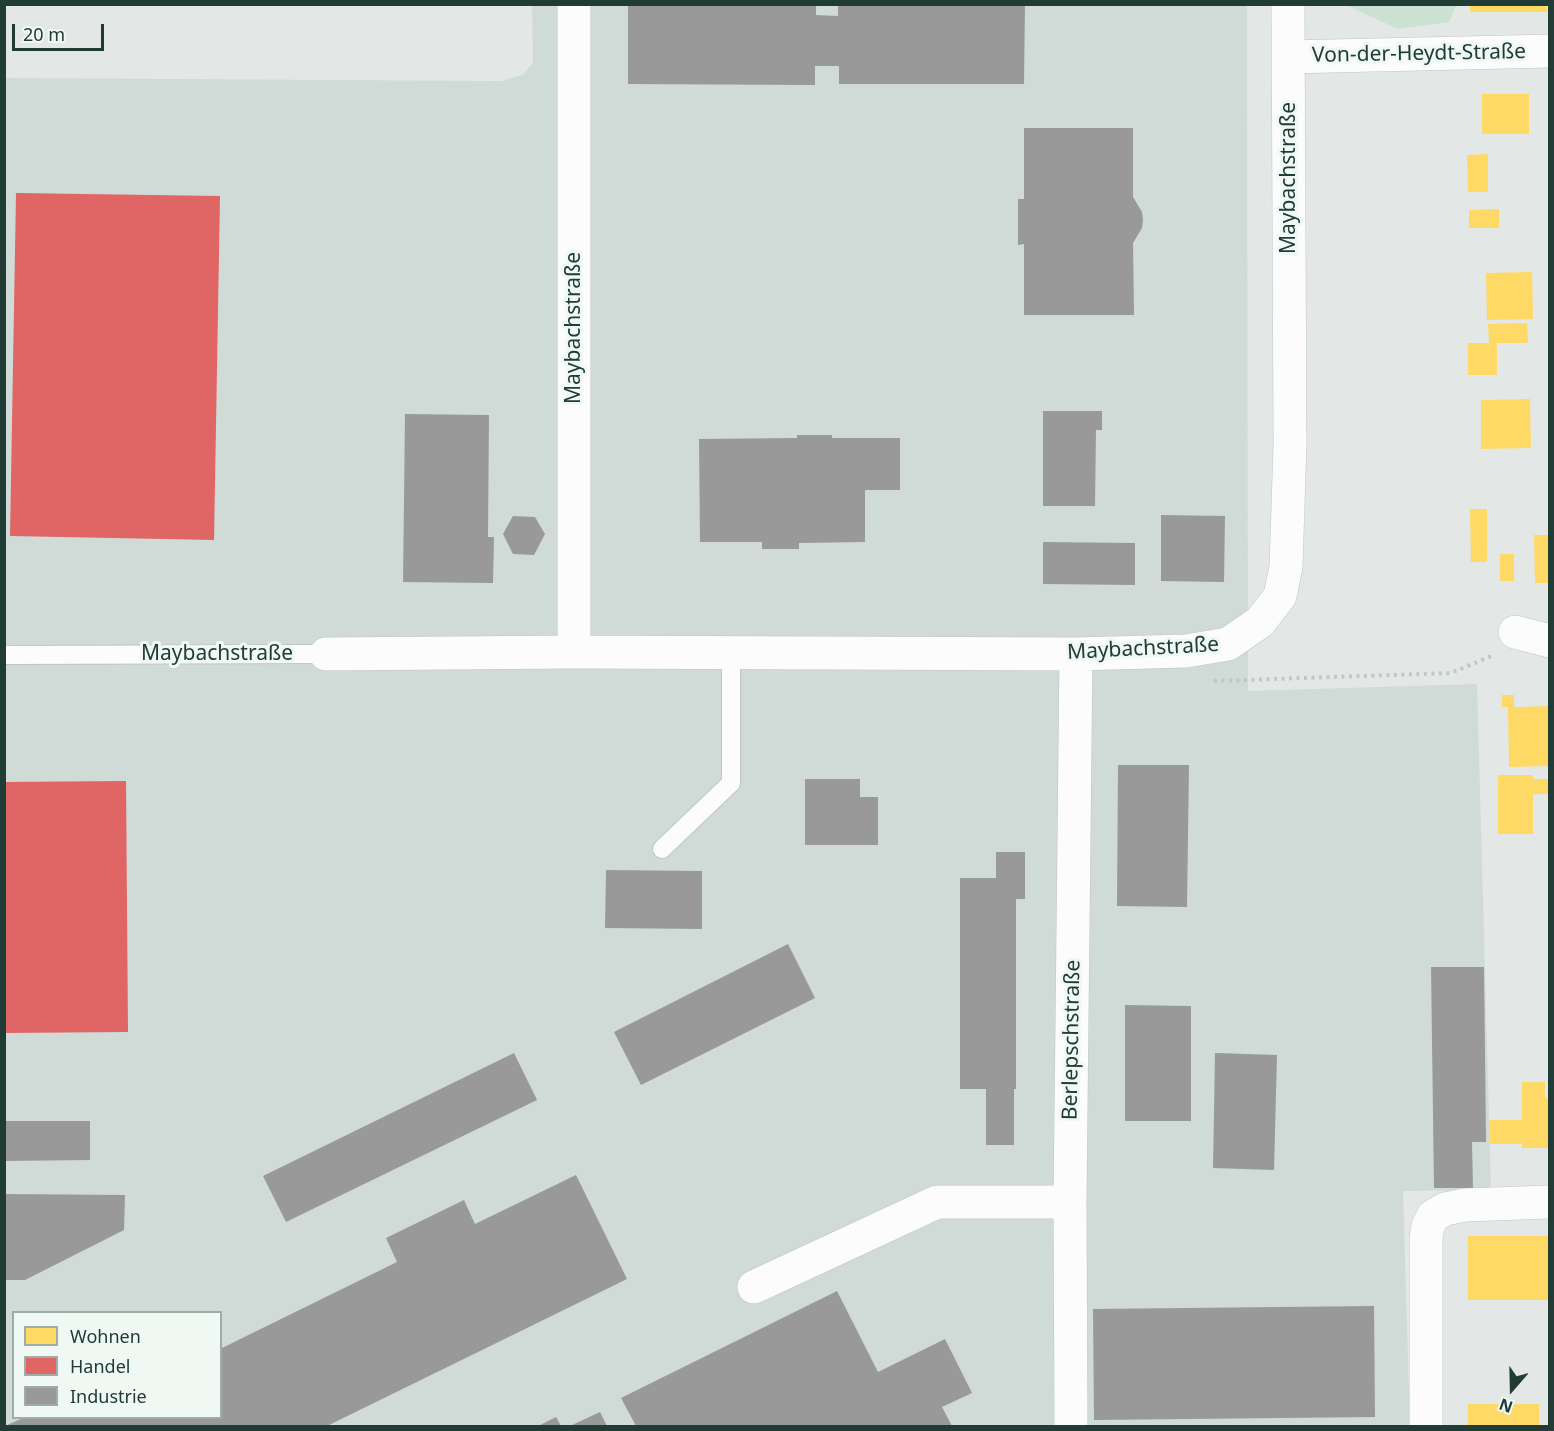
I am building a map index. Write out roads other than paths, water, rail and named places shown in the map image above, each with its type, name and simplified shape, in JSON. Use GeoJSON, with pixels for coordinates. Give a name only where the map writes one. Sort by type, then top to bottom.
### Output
{"type":"FeatureCollection","features":[{"type":"Feature","properties":{"kind":"street","name":"Maybachstraße"},"geometry":{"type":"LineString","coordinates":[[573,652],[574,4]]}},
{"type":"Feature","properties":{"kind":"street","name":"Maybachstraße"},"geometry":{"type":"LineString","coordinates":[[326,654],[573,652],[1076,654],[1186,651],[1228,644],[1260,622],[1280,596],[1286,567],[1290,444],[1288,4]]}},
{"type":"Feature","properties":{"kind":"street","name":"Von-der-Heydt-Straße"},"geometry":{"type":"LineString","coordinates":[[1288,57],[1550,51]]}},
{"type":"Feature","properties":{"kind":"street"},"geometry":{"type":"LineString","coordinates":[[1506,643],[1550,641]]}},
{"type":"Feature","properties":{"kind":"street","name":"Berlepschstraße"},"geometry":{"type":"LineString","coordinates":[[1071,1426],[1070,1202],[1076,654]]}},
{"type":"Feature","properties":{"kind":"street"},"geometry":{"type":"LineString","coordinates":[[754,1287],[938,1202],[1070,1202]]}},
{"type":"Feature","properties":{"kind":"street"},"geometry":{"type":"LineString","coordinates":[[1426,1426],[1426,1238],[1433,1216],[1445,1209],[1465,1205],[1550,1202]]}},
{"type":"Feature","properties":{"kind":"lane"},"geometry":{"type":"LineString","coordinates":[[662,849],[731,783],[731,653]]}},
{"type":"Feature","properties":{"kind":"lane","name":"Maybachstraße"},"geometry":{"type":"LineString","coordinates":[[4,655],[326,654]]}}]}
